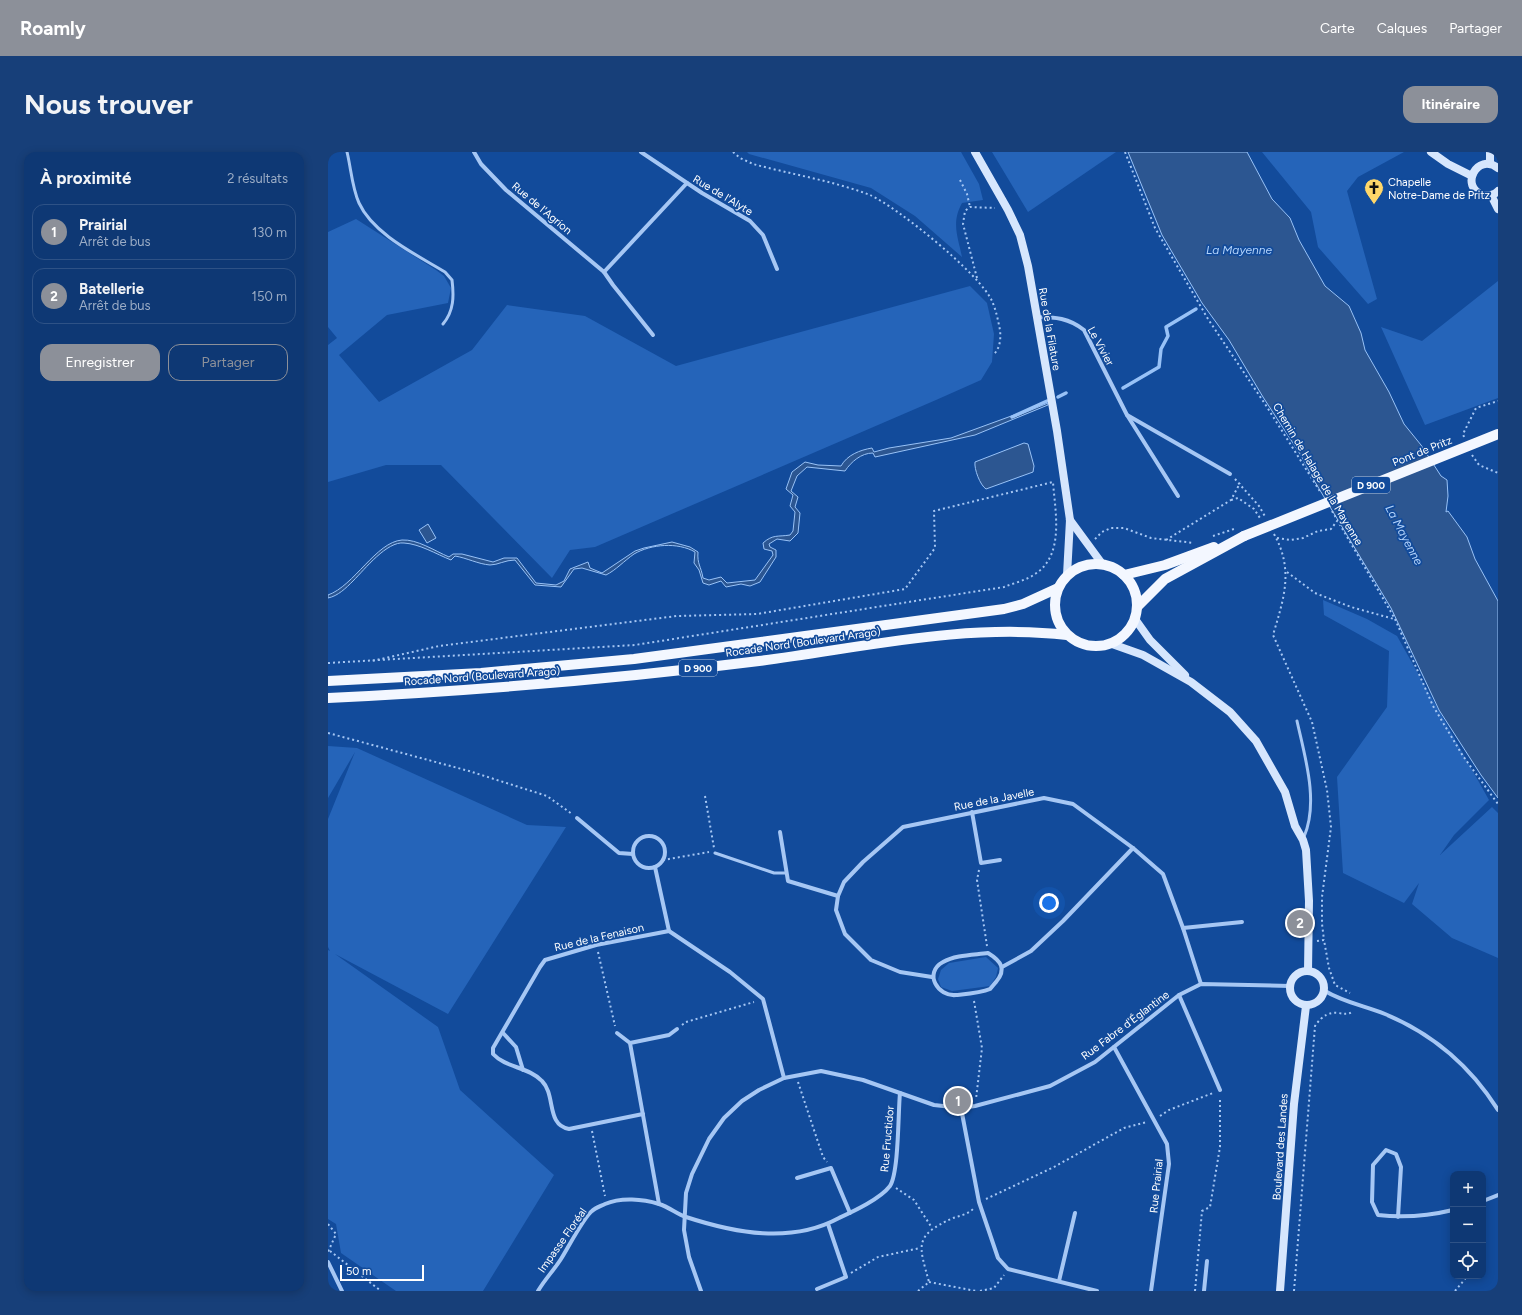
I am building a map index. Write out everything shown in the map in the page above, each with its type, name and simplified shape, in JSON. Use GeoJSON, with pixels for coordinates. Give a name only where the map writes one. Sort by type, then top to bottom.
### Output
{"type":"FeatureCollection","features":[{"type":"Feature","properties":{"kind":"main road","name":"Pont de Pritz"},"geometry":{"type":"LineString","coordinates":[[1124,575],[1165,564],[1241,532],[1498,434]]}},
{"type":"Feature","properties":{"kind":"main road","name":"Pont de Pritz"},"geometry":{"type":"LineString","coordinates":[[1137,607],[1165,579],[1241,532]]}},
{"type":"Feature","properties":{"kind":"main road"},"geometry":{"type":"LineString","coordinates":[[1090,564],[1103,565],[1114,568],[1124,575],[1134,590],[1137,607],[1135,619],[1130,630],[1122,638],[1112,644],[1100,647],[1088,646],[1076,642],[1067,635],[1059,625],[1055,613],[1054,600],[1058,588],[1067,575],[1078,568],[1090,564]]}},
{"type":"Feature","properties":{"kind":"main road","name":"Rocade Nord (Boulevard Arago)"},"geometry":{"type":"LineString","coordinates":[[328,682],[481,673],[619,661],[741,646],[1004,609],[1023,604],[1058,588]]}},
{"type":"Feature","properties":{"kind":"main road","name":"Rocade Nord (Boulevard Arago)"},"geometry":{"type":"LineString","coordinates":[[328,698],[482,689],[635,676],[899,641],[992,631],[1043,632],[1067,635]]}},
{"type":"Feature","properties":{"kind":"street","name":"Rue de l'Agrion"},"geometry":{"type":"LineString","coordinates":[[474,152],[481,164],[506,190],[604,272],[613,286],[653,336]]}},
{"type":"Feature","properties":{"kind":"street","name":"Rue de l'Alyte"},"geometry":{"type":"LineString","coordinates":[[641,152],[687,183],[750,221],[763,235],[777,269]]}},
{"type":"Feature","properties":{"kind":"street","name":"Rue de la Filature"},"geometry":{"type":"LineString","coordinates":[[975,152],[1008,210],[1020,235],[1028,266],[1057,431],[1070,520],[1067,575]]}},
{"type":"Feature","properties":{"kind":"street"},"geometry":{"type":"LineString","coordinates":[[1431,152],[1448,164],[1472,176]]}},
{"type":"Feature","properties":{"kind":"street"},"geometry":{"type":"LineString","coordinates":[[1490,152],[1490,164]]}},
{"type":"Feature","properties":{"kind":"street"},"geometry":{"type":"LineString","coordinates":[[1498,168],[1490,164],[1485,164],[1477,168],[1472,176],[1473,186],[1476,191],[1486,195],[1495,193],[1498,209]]}},
{"type":"Feature","properties":{"kind":"street"},"geometry":{"type":"LineString","coordinates":[[604,272],[687,183]]}},
{"type":"Feature","properties":{"kind":"street","name":"Le Vivier"},"geometry":{"type":"LineString","coordinates":[[1037,316],[1057,317],[1076,324],[1084,330],[1127,415],[1178,496]]}},
{"type":"Feature","properties":{"kind":"street"},"geometry":{"type":"LineString","coordinates":[[1127,415],[1230,474]]}},
{"type":"Feature","properties":{"kind":"street","name":"Rue de la Filature"},"geometry":{"type":"LineString","coordinates":[[1070,520],[1103,565]]}},
{"type":"Feature","properties":{"kind":"street"},"geometry":{"type":"LineString","coordinates":[[1135,619],[1150,640],[1191,682],[1230,712],[1256,741],[1285,792],[1295,826],[1303,840],[1306,850],[1309,901],[1308,971]]}},
{"type":"Feature","properties":{"kind":"street"},"geometry":{"type":"LineString","coordinates":[[1112,644],[1143,655],[1191,682]]}},
{"type":"Feature","properties":{"kind":"street","name":"Rue de la Javelle"},"geometry":{"type":"LineString","coordinates":[[932,977],[900,972],[871,960],[845,934],[836,910],[838,896],[844,882],[863,862],[903,827],[1044,798],[1074,804],[1133,848],[1163,874],[1183,928],[1201,984]]}},
{"type":"Feature","properties":{"kind":"street"},"geometry":{"type":"LineString","coordinates":[[972,812],[981,863],[1000,860]]}},
{"type":"Feature","properties":{"kind":"street"},"geometry":{"type":"LineString","coordinates":[[577,818],[619,853],[633,854]]}},
{"type":"Feature","properties":{"kind":"street"},"geometry":{"type":"LineString","coordinates":[[780,832],[788,881],[838,896]]}},
{"type":"Feature","properties":{"kind":"street"},"geometry":{"type":"LineString","coordinates":[[644,837],[655,838],[663,845],[663,860],[655,867],[646,868],[641,866],[634,858],[634,848],[644,837]]}},
{"type":"Feature","properties":{"kind":"street"},"geometry":{"type":"LineString","coordinates":[[1002,967],[1031,951],[1063,921],[1133,848]]}},
{"type":"Feature","properties":{"kind":"street"},"geometry":{"type":"LineString","coordinates":[[655,867],[669,931],[730,972],[763,999],[784,1078]]}},
{"type":"Feature","properties":{"kind":"street"},"geometry":{"type":"LineString","coordinates":[[1183,928],[1242,922]]}},
{"type":"Feature","properties":{"kind":"street","name":"Rue de la Fenaison"},"geometry":{"type":"LineString","coordinates":[[643,1114],[569,1129],[562,1128],[556,1122],[548,1091],[542,1081],[523,1070],[498,1060],[493,1054],[494,1048],[545,960],[553,956],[596,945],[669,931]]}},
{"type":"Feature","properties":{"kind":"street"},"geometry":{"type":"LineString","coordinates":[[988,953],[996,958],[1002,967],[1001,975],[990,988],[955,996],[943,994],[936,986],[932,977],[935,970],[941,963],[951,959],[988,953]]}},
{"type":"Feature","properties":{"kind":"street"},"geometry":{"type":"LineString","coordinates":[[1308,971],[1319,975],[1323,980],[1325,991],[1320,1001],[1311,1006],[1306,1006],[1296,1002],[1292,997],[1290,986],[1294,977],[1308,971]]}},
{"type":"Feature","properties":{"kind":"street","name":"Rue Fabre d'Églantine"},"geometry":{"type":"LineString","coordinates":[[701,1291],[689,1258],[684,1230],[686,1193],[692,1174],[709,1139],[724,1118],[742,1101],[759,1090],[784,1078],[821,1071],[841,1074],[863,1080],[934,1105],[961,1108],[975,1106],[1050,1086],[1095,1062],[1179,995],[1201,984],[1290,986]]}},
{"type":"Feature","properties":{"kind":"street"},"geometry":{"type":"LineString","coordinates":[[1325,991],[1334,997],[1357,1004],[1410,1026],[1450,1052],[1484,1088],[1498,1110]]}},
{"type":"Feature","properties":{"kind":"street"},"geometry":{"type":"LineString","coordinates":[[1179,995],[1220,1090]]}},
{"type":"Feature","properties":{"kind":"street","name":"Boulevard des Landes"},"geometry":{"type":"LineString","coordinates":[[1280,1291],[1294,1104],[1306,1006]]}},
{"type":"Feature","properties":{"kind":"street"},"geometry":{"type":"LineString","coordinates":[[630,1044],[669,1035],[676,1029]]}},
{"type":"Feature","properties":{"kind":"street"},"geometry":{"type":"LineString","coordinates":[[503,1033],[516,1047],[523,1070]]}},
{"type":"Feature","properties":{"kind":"street"},"geometry":{"type":"LineString","coordinates":[[617,1033],[630,1044],[659,1204]]}},
{"type":"Feature","properties":{"kind":"street","name":"Rue Prairial"},"geometry":{"type":"LineString","coordinates":[[1114,1047],[1167,1144],[1169,1164],[1151,1291]]}},
{"type":"Feature","properties":{"kind":"street","name":"Rue Fructidor"},"geometry":{"type":"LineString","coordinates":[[659,1204],[685,1216],[729,1229],[767,1234],[794,1233],[828,1224],[882,1194],[890,1185],[895,1171],[900,1093]]}},
{"type":"Feature","properties":{"kind":"street"},"geometry":{"type":"LineString","coordinates":[[961,1108],[979,1202],[998,1258],[1008,1269],[1097,1291]]}},
{"type":"Feature","properties":{"kind":"street"},"geometry":{"type":"LineString","coordinates":[[1398,1217],[1401,1167],[1396,1154],[1386,1150],[1373,1165],[1372,1202],[1378,1215],[1398,1217],[1431,1215],[1450,1211]]}},
{"type":"Feature","properties":{"kind":"street"},"geometry":{"type":"LineString","coordinates":[[797,1178],[831,1168],[850,1213]]}},
{"type":"Feature","properties":{"kind":"street"},"geometry":{"type":"LineString","coordinates":[[1486,1200],[1498,1195]]}},
{"type":"Feature","properties":{"kind":"street","name":"Impasse Floréal"},"geometry":{"type":"LineString","coordinates":[[538,1291],[546,1277],[560,1260],[591,1211],[607,1203],[628,1199],[659,1204]]}},
{"type":"Feature","properties":{"kind":"street"},"geometry":{"type":"LineString","coordinates":[[1059,1281],[1075,1213]]}},
{"type":"Feature","properties":{"kind":"street"},"geometry":{"type":"LineString","coordinates":[[817,1289],[846,1277],[828,1224]]}},
{"type":"Feature","properties":{"kind":"street"},"geometry":{"type":"LineString","coordinates":[[1204,1291],[1207,1261]]}},
{"type":"Feature","properties":{"kind":"street"},"geometry":{"type":"LineString","coordinates":[[328,1262],[342,1291]]}},
{"type":"Feature","properties":{"kind":"lane"},"geometry":{"type":"LineString","coordinates":[[347,152],[358,202],[366,216],[384,233],[445,272],[452,280],[453,304],[449,317],[443,324]]}},
{"type":"Feature","properties":{"kind":"lane"},"geometry":{"type":"LineString","coordinates":[[1297,721],[1307,766],[1310,806],[1307,830],[1303,840]]}},
{"type":"Feature","properties":{"kind":"lane"},"geometry":{"type":"LineString","coordinates":[[715,853],[774,873],[786,873]]}},
{"type":"Feature","properties":{"kind":"path"},"geometry":{"type":"LineString","coordinates":[[733,152],[740,158],[752,164],[871,196],[896,210],[978,279]]}},
{"type":"Feature","properties":{"kind":"path","name":"Chemin de Halage de la Mayenne"},"geometry":{"type":"LineString","coordinates":[[1125,152],[1155,228],[1208,319],[1267,407],[1323,496]]}},
{"type":"Feature","properties":{"kind":"path"},"geometry":{"type":"LineString","coordinates":[[960,180],[967,194],[970,206]]}},
{"type":"Feature","properties":{"kind":"path"},"geometry":{"type":"LineString","coordinates":[[970,206],[965,211],[962,224],[972,264],[978,279],[992,300],[998,319],[1001,336],[999,347],[993,355]]}},
{"type":"Feature","properties":{"kind":"path"},"geometry":{"type":"LineString","coordinates":[[970,206],[1008,210]]}},
{"type":"Feature","properties":{"kind":"path"},"geometry":{"type":"LineString","coordinates":[[328,662],[372,661],[635,645],[1004,587],[1035,575],[1046,565],[1055,546],[1054,482],[934,510],[935,548],[905,589],[757,614],[677,616],[439,646],[372,661]]}},
{"type":"Feature","properties":{"kind":"path"},"geometry":{"type":"LineString","coordinates":[[1231,500],[1240,483]]}},
{"type":"Feature","properties":{"kind":"path"},"geometry":{"type":"LineString","coordinates":[[1165,541],[1231,500],[1238,498],[1254,509],[1263,522]]}},
{"type":"Feature","properties":{"kind":"path","name":"Chemin de Halage de la Mayenne"},"geometry":{"type":"LineString","coordinates":[[1330,508],[1395,619],[1434,706],[1463,756],[1498,804]]}},
{"type":"Feature","properties":{"kind":"path"},"geometry":{"type":"LineString","coordinates":[[1273,534],[1278,539],[1304,538],[1331,528],[1337,521]]}},
{"type":"Feature","properties":{"kind":"path"},"geometry":{"type":"LineString","coordinates":[[1095,539],[1102,532],[1111,528],[1124,528],[1137,534],[1165,541],[1193,543],[1201,540]]}},
{"type":"Feature","properties":{"kind":"path"},"geometry":{"type":"LineString","coordinates":[[1208,538],[1241,532]]}},
{"type":"Feature","properties":{"kind":"path"},"geometry":{"type":"LineString","coordinates":[[1273,635],[1284,600],[1287,572],[1315,593],[1351,607],[1395,619]]}},
{"type":"Feature","properties":{"kind":"path"},"geometry":{"type":"LineString","coordinates":[[328,733],[469,771],[547,796],[577,818]]}},
{"type":"Feature","properties":{"kind":"path"},"geometry":{"type":"LineString","coordinates":[[663,860],[708,852],[715,853],[705,796]]}},
{"type":"Feature","properties":{"kind":"path"},"geometry":{"type":"LineString","coordinates":[[981,863],[977,880],[988,953]]}},
{"type":"Feature","properties":{"kind":"path"},"geometry":{"type":"LineString","coordinates":[[1294,1291],[1315,1026],[1326,1014],[1334,1012],[1352,1013],[1360,997],[1335,985],[1329,968],[1324,940],[1308,941]]}},
{"type":"Feature","properties":{"kind":"path"},"geometry":{"type":"LineString","coordinates":[[596,945],[617,1033]]}},
{"type":"Feature","properties":{"kind":"path"},"geometry":{"type":"LineString","coordinates":[[972,993],[982,1048],[975,1106]]}},
{"type":"Feature","properties":{"kind":"path"},"geometry":{"type":"LineString","coordinates":[[676,1029],[686,1022],[763,999]]}},
{"type":"Feature","properties":{"kind":"path"},"geometry":{"type":"LineString","coordinates":[[796,1075],[823,1157],[831,1168]]}},
{"type":"Feature","properties":{"kind":"path"},"geometry":{"type":"LineString","coordinates":[[929,1282],[920,1248],[932,1228],[971,1211],[979,1202],[1054,1167],[1124,1128],[1154,1120],[1169,1110],[1220,1090],[1220,1148],[1210,1207],[1202,1210],[1195,1291]]}},
{"type":"Feature","properties":{"kind":"path"},"geometry":{"type":"LineString","coordinates":[[591,1124],[607,1203]]}},
{"type":"Feature","properties":{"kind":"path"},"geometry":{"type":"LineString","coordinates":[[890,1185],[914,1200],[932,1228]]}},
{"type":"Feature","properties":{"kind":"path"},"geometry":{"type":"LineString","coordinates":[[328,1224],[336,1234],[329,1251],[381,1291]]}},
{"type":"Feature","properties":{"kind":"path"},"geometry":{"type":"LineString","coordinates":[[846,1277],[878,1257],[920,1248]]}},
{"type":"Feature","properties":{"kind":"path"},"geometry":{"type":"LineString","coordinates":[[980,1291],[994,1288],[1008,1269]]}},
{"type":"Feature","properties":{"kind":"path"},"geometry":{"type":"LineString","coordinates":[[1455,1291],[1466,1279]]}},
{"type":"Feature","properties":{"kind":"path"},"geometry":{"type":"LineString","coordinates":[[918,1291],[929,1282]]}},
{"type":"Feature","properties":{"kind":"path"},"geometry":{"type":"LineString","coordinates":[[929,1282],[976,1291]]}},
{"type":"Feature","properties":{"kind":"shaded area"},"geometry":{"type":"Polygon","coordinates":[[[747,152],[961,152],[979,184],[983,200],[962,203],[959,210],[956,230],[962,257],[915,216],[871,188],[749,154],[747,152]]]}},
{"type":"Feature","properties":{"kind":"shaded area"},"geometry":{"type":"Polygon","coordinates":[[[992,152],[1116,152],[1028,212],[992,152]]]}},
{"type":"Feature","properties":{"kind":"shaded area"},"geometry":{"type":"Polygon","coordinates":[[[1262,152],[1404,152],[1358,177],[1347,191],[1377,299],[1368,304],[1318,247],[1311,212],[1262,152]]]}},
{"type":"Feature","properties":{"kind":"shaded area"},"geometry":{"type":"Polygon","coordinates":[[[356,219],[436,270],[444,276],[451,288],[448,303],[387,315],[339,355],[379,402],[472,350],[507,305],[585,316],[676,366],[970,286],[987,303],[994,334],[992,362],[981,380],[595,547],[570,550],[552,578],[441,465],[386,465],[328,482],[328,345],[337,338],[328,327],[328,232],[356,219]]]}},
{"type":"Feature","properties":{"kind":"shaded area"},"geometry":{"type":"Polygon","coordinates":[[[1498,281],[1498,398],[1425,425],[1381,327],[1422,341],[1498,281]]]}},
{"type":"Feature","properties":{"kind":"shaded area"},"geometry":{"type":"Polygon","coordinates":[[[1323,600],[1367,619],[1397,636],[1489,800],[1454,835],[1440,855],[1492,807],[1498,813],[1498,958],[1452,938],[1412,904],[1419,883],[1404,903],[1343,873],[1337,777],[1387,707],[1389,651],[1324,615],[1323,600]]]}},
{"type":"Feature","properties":{"kind":"shaded area"},"geometry":{"type":"Polygon","coordinates":[[[328,746],[357,748],[527,825],[566,827],[448,1014],[335,954],[438,1027],[460,1090],[554,1175],[483,1291],[396,1291],[341,1253],[336,1224],[328,1219],[328,950],[330,951],[328,947],[328,819],[355,752],[328,798],[328,746]]]}},
{"type":"Feature","properties":{"kind":"shaded area"},"geometry":{"type":"Polygon","coordinates":[[[986,957],[998,968],[996,977],[990,986],[952,991],[941,987],[938,979],[941,970],[949,963],[986,957]]]}},
{"type":"Feature","properties":{"kind":"water","name":"La Mayenne"},"geometry":{"type":"Polygon","coordinates":[[[1128,152],[1247,152],[1272,199],[1290,218],[1299,240],[1325,286],[1349,306],[1361,333],[1365,350],[1389,392],[1404,424],[1421,445],[1441,476],[1447,480],[1448,496],[1446,512],[1448,511],[1467,537],[1475,559],[1498,601],[1498,798],[1481,775],[1439,710],[1391,608],[1312,477],[1302,457],[1263,397],[1229,340],[1202,303],[1162,235],[1128,152]]]}},
{"type":"Feature","properties":{"kind":"water"},"geometry":{"type":"Polygon","coordinates":[[[1048,403],[1048,405],[975,435],[875,457],[873,453],[860,456],[850,464],[845,471],[807,467],[797,476],[791,491],[798,497],[795,507],[800,513],[798,533],[790,541],[777,539],[769,544],[770,547],[776,550],[776,557],[760,582],[750,586],[741,584],[726,587],[721,581],[709,585],[703,583],[699,570],[694,563],[695,552],[673,546],[656,546],[634,554],[606,575],[582,568],[574,569],[561,587],[535,585],[515,560],[490,565],[455,556],[451,560],[422,547],[404,543],[391,546],[384,551],[345,589],[328,598],[328,595],[347,583],[383,548],[402,540],[420,543],[449,557],[453,554],[462,554],[493,562],[504,558],[517,558],[536,583],[556,585],[564,581],[570,569],[588,562],[590,568],[602,573],[635,551],[672,542],[690,547],[698,552],[703,578],[709,580],[721,577],[727,583],[755,580],[773,555],[772,551],[764,549],[763,543],[776,536],[790,535],[793,531],[795,512],[790,506],[793,495],[786,489],[792,472],[805,462],[818,465],[841,466],[850,456],[863,450],[872,448],[874,452],[889,448],[951,438],[1014,415],[1014,417],[1048,403]]]}},
{"type":"Feature","properties":{"kind":"water"},"geometry":{"type":"Polygon","coordinates":[[[1024,443],[1028,444],[1034,466],[1033,472],[986,489],[978,477],[975,469],[975,462],[1024,443]]]}},
{"type":"Feature","properties":{"kind":"water"},"geometry":{"type":"Polygon","coordinates":[[[428,524],[436,538],[427,543],[419,530],[428,524]]]}},
{"type":"Feature","properties":{"kind":"waterway"},"geometry":{"type":"LineString","coordinates":[[1123,388],[1159,367],[1161,349],[1168,336],[1166,327],[1196,309]]}},
{"type":"Feature","properties":{"kind":"waterway"},"geometry":{"type":"LineString","coordinates":[[1058,397],[1066,393]]}},
{"type":"Feature","properties":{"kind":"waterway"},"geometry":{"type":"LineString","coordinates":[[1012,417],[1047,401]]}},
{"type":"Feature","properties":{"kind":"place","name":"Chapelle Notre-Dame de Pritz"},"geometry":{"type":"Point","coordinates":[1374,205]}},
{"type":"Feature","properties":{"kind":"place","name":"Batellerie"},"geometry":{"type":"Point","coordinates":[1300,923]}},
{"type":"Feature","properties":{"kind":"place","name":"Prairial"},"geometry":{"type":"Point","coordinates":[958,1101]}}]}
